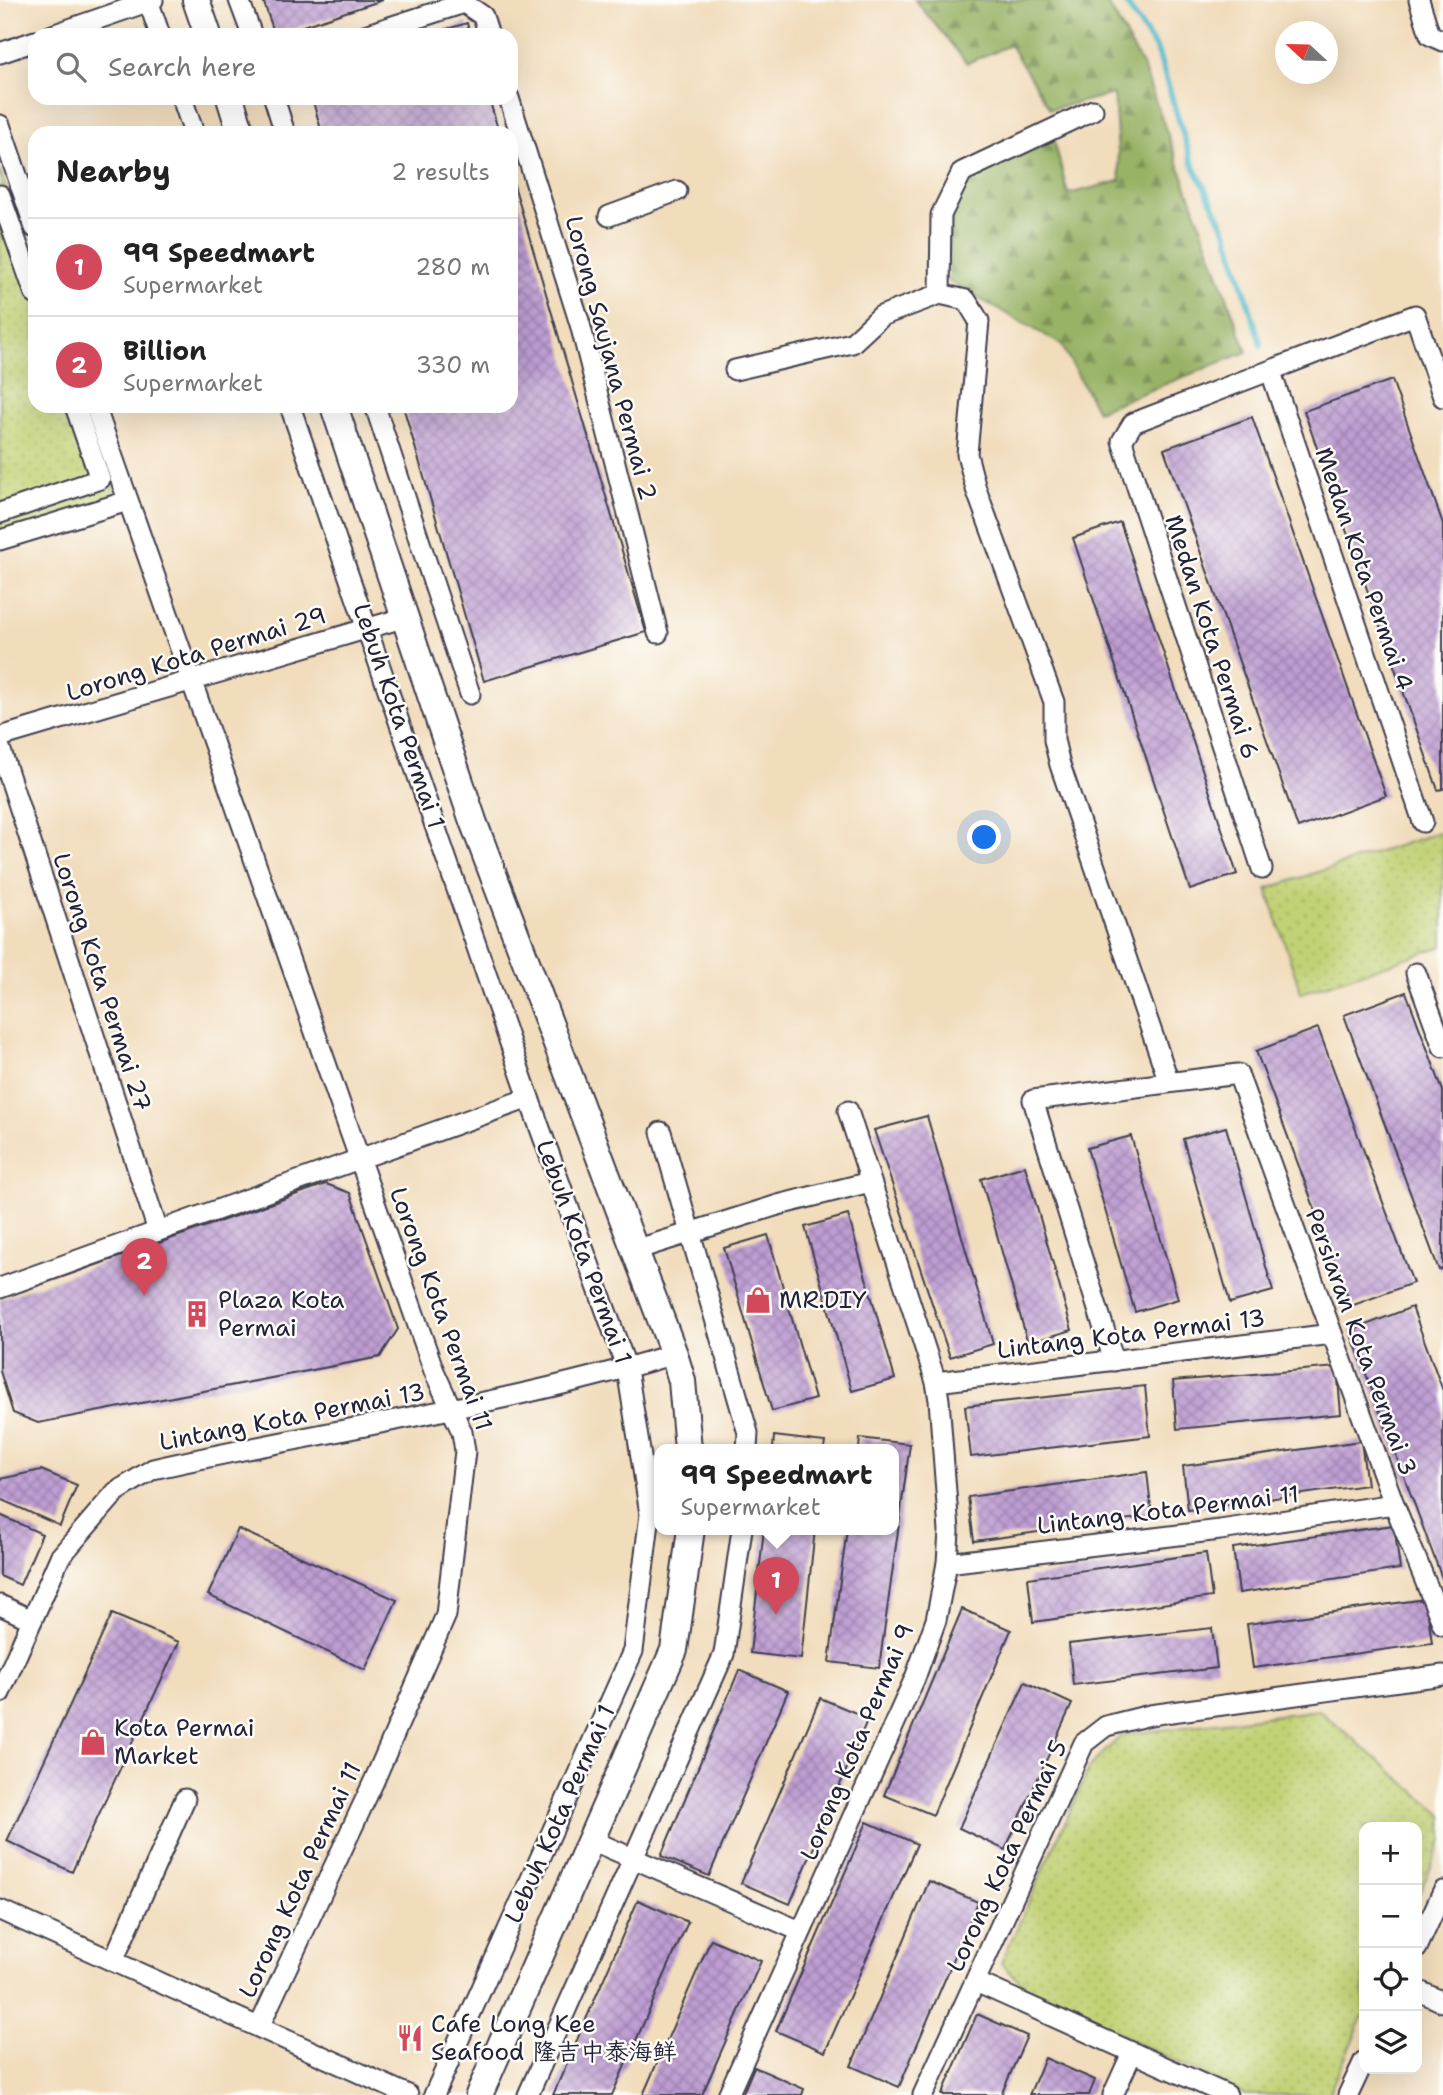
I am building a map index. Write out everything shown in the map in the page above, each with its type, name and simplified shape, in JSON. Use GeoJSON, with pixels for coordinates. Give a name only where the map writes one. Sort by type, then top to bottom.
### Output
{"type":"FeatureCollection","features":[{"type":"Feature","properties":{"kind":"street"},"geometry":{"type":"LineString","coordinates":[[196,0],[206,28]]}},
{"type":"Feature","properties":{"kind":"street"},"geometry":{"type":"LineString","coordinates":[[239,0],[249,28]]}},
{"type":"Feature","properties":{"kind":"street"},"geometry":{"type":"LineString","coordinates":[[1419,0],[1430,35],[1443,41]]}},
{"type":"Feature","properties":{"kind":"street"},"geometry":{"type":"LineString","coordinates":[[72,28],[150,1],[158,28]]}},
{"type":"Feature","properties":{"kind":"street"},"geometry":{"type":"LineString","coordinates":[[387,28],[464,3],[483,16],[487,28]]}},
{"type":"Feature","properties":{"kind":"street"},"geometry":{"type":"LineString","coordinates":[[0,53],[28,43]]}},
{"type":"Feature","properties":{"kind":"street"},"geometry":{"type":"LineString","coordinates":[[184,105],[192,126]]}},
{"type":"Feature","properties":{"kind":"street"},"geometry":{"type":"LineString","coordinates":[[232,105],[239,126]]}},
{"type":"Feature","properties":{"kind":"street"},"geometry":{"type":"LineString","coordinates":[[276,105],[283,126]]}},
{"type":"Feature","properties":{"kind":"street","name":"Lorong Saujana Permai 2"},"geometry":{"type":"LineString","coordinates":[[511,105],[518,126]]}},
{"type":"Feature","properties":{"kind":"street"},"geometry":{"type":"LineString","coordinates":[[940,294],[941,215],[962,172],[1093,110]]}},
{"type":"Feature","properties":{"kind":"street"},"geometry":{"type":"LineString","coordinates":[[0,125],[28,207]]}},
{"type":"Feature","properties":{"kind":"street","name":"Lorong Saujana Permai 2"},"geometry":{"type":"LineString","coordinates":[[518,127],[580,324],[658,633]]}},
{"type":"Feature","properties":{"kind":"street"},"geometry":{"type":"LineString","coordinates":[[610,216],[677,191]]}},
{"type":"Feature","properties":{"kind":"street"},"geometry":{"type":"LineString","coordinates":[[0,195],[28,274]]}},
{"type":"Feature","properties":{"kind":"street"},"geometry":{"type":"LineString","coordinates":[[735,370],[852,343],[881,316],[940,294],[966,300],[979,321],[967,454],[976,489],[1054,702],[1054,740],[1060,765],[1169,1082],[1033,1100],[1114,1361]]}},
{"type":"Feature","properties":{"kind":"street"},"geometry":{"type":"LineString","coordinates":[[1271,372],[1415,315],[1443,397]]}},
{"type":"Feature","properties":{"kind":"street","name":"Medan Kota Permai 6"},"geometry":{"type":"LineString","coordinates":[[1262,869],[1122,440],[1133,423],[1271,372]]}},
{"type":"Feature","properties":{"kind":"street","name":"Medan Kota Permai 4"},"geometry":{"type":"LineString","coordinates":[[1271,372],[1423,822]]}},
{"type":"Feature","properties":{"kind":"street"},"geometry":{"type":"LineString","coordinates":[[0,513],[100,479],[77,413]]}},
{"type":"Feature","properties":{"kind":"street","name":"Lorong Kota Permai 11"},"geometry":{"type":"LineString","coordinates":[[97,413],[194,681],[434,1371],[462,1432],[465,1451],[446,1615],[370,1788],[259,2027]]}},
{"type":"Feature","properties":{"kind":"street","name":"Lebuh Kota Permai 1"},"geometry":{"type":"LineString","coordinates":[[292,413],[529,1098],[627,1369],[650,1514],[633,1651],[434,2095]]}},
{"type":"Feature","properties":{"kind":"street","name":"Lebuh Kota Permai 1"},"geometry":{"type":"LineString","coordinates":[[336,413],[473,821],[674,1354],[682,1381],[688,1444]]}},
{"type":"Feature","properties":{"kind":"street"},"geometry":{"type":"LineString","coordinates":[[377,413],[470,694]]}},
{"type":"Feature","properties":{"kind":"street"},"geometry":{"type":"LineString","coordinates":[[0,540],[128,500]]}},
{"type":"Feature","properties":{"kind":"street","name":"Lorong Kota Permai 29"},"geometry":{"type":"LineString","coordinates":[[0,737],[406,617]]}},
{"type":"Feature","properties":{"kind":"street","name":"Lorong Kota Permai 27"},"geometry":{"type":"LineString","coordinates":[[0,748],[158,1231]]}},
{"type":"Feature","properties":{"kind":"street"},"geometry":{"type":"LineString","coordinates":[[1416,973],[1443,1047]]}},
{"type":"Feature","properties":{"kind":"street","name":"Persiaran Kota Permai 3"},"geometry":{"type":"LineString","coordinates":[[1169,1082],[1238,1074],[1394,1504],[1440,1605],[1443,1625]]}},
{"type":"Feature","properties":{"kind":"street"},"geometry":{"type":"LineString","coordinates":[[0,1288],[529,1098]]}},
{"type":"Feature","properties":{"kind":"street","name":"Lorong Kota Permai 9"},"geometry":{"type":"LineString","coordinates":[[727,2095],[915,1678],[936,1620],[947,1563],[949,1531],[936,1382],[848,1111]]}},
{"type":"Feature","properties":{"kind":"street"},"geometry":{"type":"LineString","coordinates":[[661,1132],[747,1433],[747,1444]]}},
{"type":"Feature","properties":{"kind":"street"},"geometry":{"type":"LineString","coordinates":[[635,1250],[778,1205],[870,1182]]}},
{"type":"Feature","properties":{"kind":"street","name":"Lintang Kota Permai 13"},"geometry":{"type":"LineString","coordinates":[[936,1382],[1332,1334]]}},
{"type":"Feature","properties":{"kind":"street","name":"Lintang Kota Permai 13"},"geometry":{"type":"LineString","coordinates":[[0,1693],[66,1548],[116,1492],[152,1469],[454,1410],[627,1369],[674,1354]]}},
{"type":"Feature","properties":{"kind":"street","name":"Lintang Kota Permai 11"},"geometry":{"type":"LineString","coordinates":[[947,1563],[1220,1530],[1394,1504]]}},
{"type":"Feature","properties":{"kind":"street","name":"Lebuh Kota Permai 1"},"geometry":{"type":"LineString","coordinates":[[479,2095],[674,1650],[690,1535]]}},
{"type":"Feature","properties":{"kind":"street"},"geometry":{"type":"LineString","coordinates":[[528,2095],[724,1654],[741,1535]]}},
{"type":"Feature","properties":{"kind":"street"},"geometry":{"type":"LineString","coordinates":[[0,1605],[32,1620]]}},
{"type":"Feature","properties":{"kind":"street","name":"Lorong Kota Permai 5"},"geometry":{"type":"LineString","coordinates":[[923,2095],[1084,1743],[1106,1726],[1150,1715],[1443,1675]]}},
{"type":"Feature","properties":{"kind":"street"},"geometry":{"type":"LineString","coordinates":[[113,1961],[185,1799]]}},
{"type":"Feature","properties":{"kind":"street"},"geometry":{"type":"LineString","coordinates":[[591,1840],[800,1931]]}},
{"type":"Feature","properties":{"kind":"street"},"geometry":{"type":"LineString","coordinates":[[1422,1937],[1443,1891]]}},
{"type":"Feature","properties":{"kind":"street"},"geometry":{"type":"LineString","coordinates":[[0,1910],[408,2095]]}},
{"type":"Feature","properties":{"kind":"street"},"geometry":{"type":"LineString","coordinates":[[976,1983],[1227,2095]]}},
{"type":"Feature","properties":{"kind":"street"},"geometry":{"type":"LineString","coordinates":[[1422,1992],[1443,2002]]}},
{"type":"Feature","properties":{"kind":"street"},"geometry":{"type":"LineString","coordinates":[[1113,2095],[1132,2053]]}},
{"type":"Feature","properties":{"kind":"street"},"geometry":{"type":"LineString","coordinates":[[1348,2095],[1359,2072]]}},
{"type":"Feature","properties":{"kind":"green space"},"geometry":{"type":"Polygon","coordinates":[[[915,0],[1106,0],[1143,67],[1247,352],[1097,411],[1061,344],[949,282],[949,217],[966,180],[1054,140],[1068,194],[1120,181],[1114,94],[1050,109],[1010,45],[967,63],[915,0]]]}},
{"type":"Feature","properties":{"kind":"green space"},"geometry":{"type":"Polygon","coordinates":[[[0,170],[28,249],[28,413],[86,413],[118,502],[0,545],[0,170]]]}},
{"type":"Feature","properties":{"kind":"green space"},"geometry":{"type":"Polygon","coordinates":[[[1443,831],[1443,946],[1301,993],[1267,889],[1443,831]]]}},
{"type":"Feature","properties":{"kind":"green space"},"geometry":{"type":"Polygon","coordinates":[[[1319,1710],[1443,1815],[1443,1840],[1422,1887],[1422,1822],[1359,1822],[1359,2026],[1328,2095],[1245,2095],[1031,1992],[1001,1963],[1091,1765],[1122,1735],[1319,1710]]]}},
{"type":"Feature","properties":{"kind":"building"},"geometry":{"type":"Polygon","coordinates":[[[263,0],[383,0],[297,28],[273,28],[263,0]]]}},
{"type":"Feature","properties":{"kind":"building"},"geometry":{"type":"Polygon","coordinates":[[[467,23],[468,28],[450,28],[467,23]]]}},
{"type":"Feature","properties":{"kind":"building"},"geometry":{"type":"Polygon","coordinates":[[[314,105],[491,105],[497,126],[320,126],[314,105]]]}},
{"type":"Feature","properties":{"kind":"building"},"geometry":{"type":"Polygon","coordinates":[[[518,199],[646,632],[484,681],[405,413],[518,413],[518,199]]]}},
{"type":"Feature","properties":{"kind":"building"},"geometry":{"type":"Polygon","coordinates":[[[1392,380],[1443,524],[1443,789],[1438,790],[1304,411],[1392,380]]]}},
{"type":"Feature","properties":{"kind":"building"},"geometry":{"type":"Polygon","coordinates":[[[1252,417],[1386,796],[1298,828],[1164,449],[1252,417]]]}},
{"type":"Feature","properties":{"kind":"building"},"geometry":{"type":"Polygon","coordinates":[[[1120,522],[1237,874],[1190,890],[1073,538],[1120,522]]]}},
{"type":"Feature","properties":{"kind":"building"},"geometry":{"type":"Polygon","coordinates":[[[1406,992],[1443,1091],[1443,1269],[1439,1270],[1344,1015],[1406,992]]]}},
{"type":"Feature","properties":{"kind":"building"},"geometry":{"type":"Polygon","coordinates":[[[1318,1028],[1413,1283],[1351,1306],[1256,1051],[1318,1028]]]}},
{"type":"Feature","properties":{"kind":"building"},"geometry":{"type":"Polygon","coordinates":[[[927,1116],[993,1344],[950,1357],[874,1130],[927,1116]]]}},
{"type":"Feature","properties":{"kind":"building"},"geometry":{"type":"Polygon","coordinates":[[[1226,1127],[1273,1291],[1230,1303],[1183,1139],[1226,1127]]]}},
{"type":"Feature","properties":{"kind":"building"},"geometry":{"type":"Polygon","coordinates":[[[1131,1136],[1178,1299],[1135,1312],[1087,1148],[1131,1136]]]}},
{"type":"Feature","properties":{"kind":"building"},"geometry":{"type":"Polygon","coordinates":[[[1025,1166],[1072,1330],[1028,1343],[981,1179],[1025,1166]]]}},
{"type":"Feature","properties":{"kind":"building","name":"Plaza Kota Permai"},"geometry":{"type":"Polygon","coordinates":[[[326,1184],[350,1193],[398,1329],[380,1357],[38,1423],[13,1413],[0,1371],[0,1299],[326,1184]]]}},
{"type":"Feature","properties":{"kind":"building"},"geometry":{"type":"Polygon","coordinates":[[[848,1215],[895,1379],[852,1391],[805,1227],[848,1215]]]}},
{"type":"Feature","properties":{"kind":"building"},"geometry":{"type":"Polygon","coordinates":[[[768,1235],[815,1399],[772,1411],[724,1248],[768,1235]]]}},
{"type":"Feature","properties":{"kind":"building"},"geometry":{"type":"Polygon","coordinates":[[[1412,1307],[1443,1391],[1443,1581],[1350,1331],[1412,1307]]]}},
{"type":"Feature","properties":{"kind":"building"},"geometry":{"type":"Polygon","coordinates":[[[1337,1367],[1341,1414],[1177,1429],[1173,1381],[1337,1367]]]}},
{"type":"Feature","properties":{"kind":"building"},"geometry":{"type":"Polygon","coordinates":[[[1145,1386],[1150,1436],[971,1457],[965,1406],[1145,1386]]]}},
{"type":"Feature","properties":{"kind":"building"},"geometry":{"type":"Polygon","coordinates":[[[774,1436],[825,1442],[825,1444],[773,1444],[774,1436]]]}},
{"type":"Feature","properties":{"kind":"building"},"geometry":{"type":"Polygon","coordinates":[[[860,1438],[910,1444],[899,1523],[899,1444],[859,1444],[860,1438]]]}},
{"type":"Feature","properties":{"kind":"building"},"geometry":{"type":"Polygon","coordinates":[[[1361,1441],[1367,1485],[1188,1510],[1183,1466],[1361,1441]]]}},
{"type":"Feature","properties":{"kind":"building"},"geometry":{"type":"Polygon","coordinates":[[[41,1470],[77,1485],[60,1526],[0,1499],[0,1479],[41,1470]]]}},
{"type":"Feature","properties":{"kind":"building"},"geometry":{"type":"Polygon","coordinates":[[[1147,1472],[1152,1516],[974,1541],[968,1497],[1147,1472]]]}},
{"type":"Feature","properties":{"kind":"building"},"geometry":{"type":"Polygon","coordinates":[[[0,1515],[42,1534],[20,1585],[0,1576],[0,1515]]]}},
{"type":"Feature","properties":{"kind":"building"},"geometry":{"type":"Polygon","coordinates":[[[1394,1525],[1400,1569],[1239,1593],[1233,1548],[1394,1525]]]}},
{"type":"Feature","properties":{"kind":"building"},"geometry":{"type":"Polygon","coordinates":[[[238,1529],[397,1600],[365,1670],[208,1595],[238,1529]]]}},
{"type":"Feature","properties":{"kind":"building"},"geometry":{"type":"Polygon","coordinates":[[[763,1535],[814,1535],[801,1659],[750,1653],[763,1535]]]}},
{"type":"Feature","properties":{"kind":"building"},"geometry":{"type":"Polygon","coordinates":[[[846,1535],[897,1535],[879,1668],[829,1662],[846,1535]]]}},
{"type":"Feature","properties":{"kind":"building"},"geometry":{"type":"Polygon","coordinates":[[[1206,1553],[1212,1597],[1033,1622],[1028,1578],[1206,1553]]]}},
{"type":"Feature","properties":{"kind":"building"},"geometry":{"type":"Polygon","coordinates":[[[1426,1599],[1432,1643],[1253,1668],[1247,1624],[1426,1599]]]}},
{"type":"Feature","properties":{"kind":"building"},"geometry":{"type":"Polygon","coordinates":[[[962,1609],[1011,1630],[933,1815],[884,1795],[962,1609]]]}},
{"type":"Feature","properties":{"kind":"building","name":"Kota Permai Market"},"geometry":{"type":"Polygon","coordinates":[[[112,1614],[179,1642],[72,1872],[7,1841],[112,1614]]]}},
{"type":"Feature","properties":{"kind":"building"},"geometry":{"type":"Polygon","coordinates":[[[1212,1628],[1217,1668],[1073,1685],[1069,1644],[1212,1628]]]}},
{"type":"Feature","properties":{"kind":"building"},"geometry":{"type":"Polygon","coordinates":[[[739,1670],[788,1691],[709,1876],[661,1856],[739,1670]]]}},
{"type":"Feature","properties":{"kind":"building"},"geometry":{"type":"Polygon","coordinates":[[[1025,1682],[1072,1704],[1005,1850],[959,1828],[1025,1682]]]}},
{"type":"Feature","properties":{"kind":"building"},"geometry":{"type":"Polygon","coordinates":[[[820,1698],[868,1718],[790,1904],[741,1883],[820,1698]]]}},
{"type":"Feature","properties":{"kind":"building"},"geometry":{"type":"Polygon","coordinates":[[[867,1822],[917,1844],[825,2052],[776,2031],[867,1822]]]}},
{"type":"Feature","properties":{"kind":"building"},"geometry":{"type":"Polygon","coordinates":[[[929,1881],[978,1902],[899,2087],[851,2066],[929,1881]]]}},
{"type":"Feature","properties":{"kind":"building"},"geometry":{"type":"Polygon","coordinates":[[[638,1900],[688,1922],[612,2095],[553,2095],[638,1900]]]}},
{"type":"Feature","properties":{"kind":"building"},"geometry":{"type":"Polygon","coordinates":[[[711,1939],[761,1961],[702,2095],[643,2095],[711,1939]]]}},
{"type":"Feature","properties":{"kind":"building"},"geometry":{"type":"Polygon","coordinates":[[[977,2014],[1027,2036],[1001,2095],[942,2095],[977,2014]]]}},
{"type":"Feature","properties":{"kind":"building"},"geometry":{"type":"Polygon","coordinates":[[[1045,2058],[1095,2080],[1089,2095],[1029,2095],[1045,2058]]]}},
{"type":"Feature","properties":{"kind":"building"},"geometry":{"type":"Polygon","coordinates":[[[754,2067],[804,2089],[802,2095],[742,2095],[754,2067]]]}},
{"type":"Feature","properties":{"kind":"waterway"},"geometry":{"type":"LineString","coordinates":[[1124,0],[1157,50],[1192,162],[1227,233],[1261,345]]}},
{"type":"Feature","properties":{"kind":"place","name":"Billion"},"geometry":{"type":"Point","coordinates":[144,1296]}},
{"type":"Feature","properties":{"kind":"place","name":"MR.DIY"},"geometry":{"type":"Point","coordinates":[758,1300]}},
{"type":"Feature","properties":{"kind":"place","name":"Plaza Kota Permai"},"geometry":{"type":"Point","coordinates":[197,1314]}},
{"type":"Feature","properties":{"kind":"place","name":"99 Speedmart"},"geometry":{"type":"Point","coordinates":[776,1615]}},
{"type":"Feature","properties":{"kind":"place","name":"Kota Permai Market"},"geometry":{"type":"Point","coordinates":[93,1742]}},
{"type":"Feature","properties":{"kind":"place","name":"Cafe Long Kee Seafood 隆吉中泰海鲜"},"geometry":{"type":"Point","coordinates":[410,2038]}}]}
